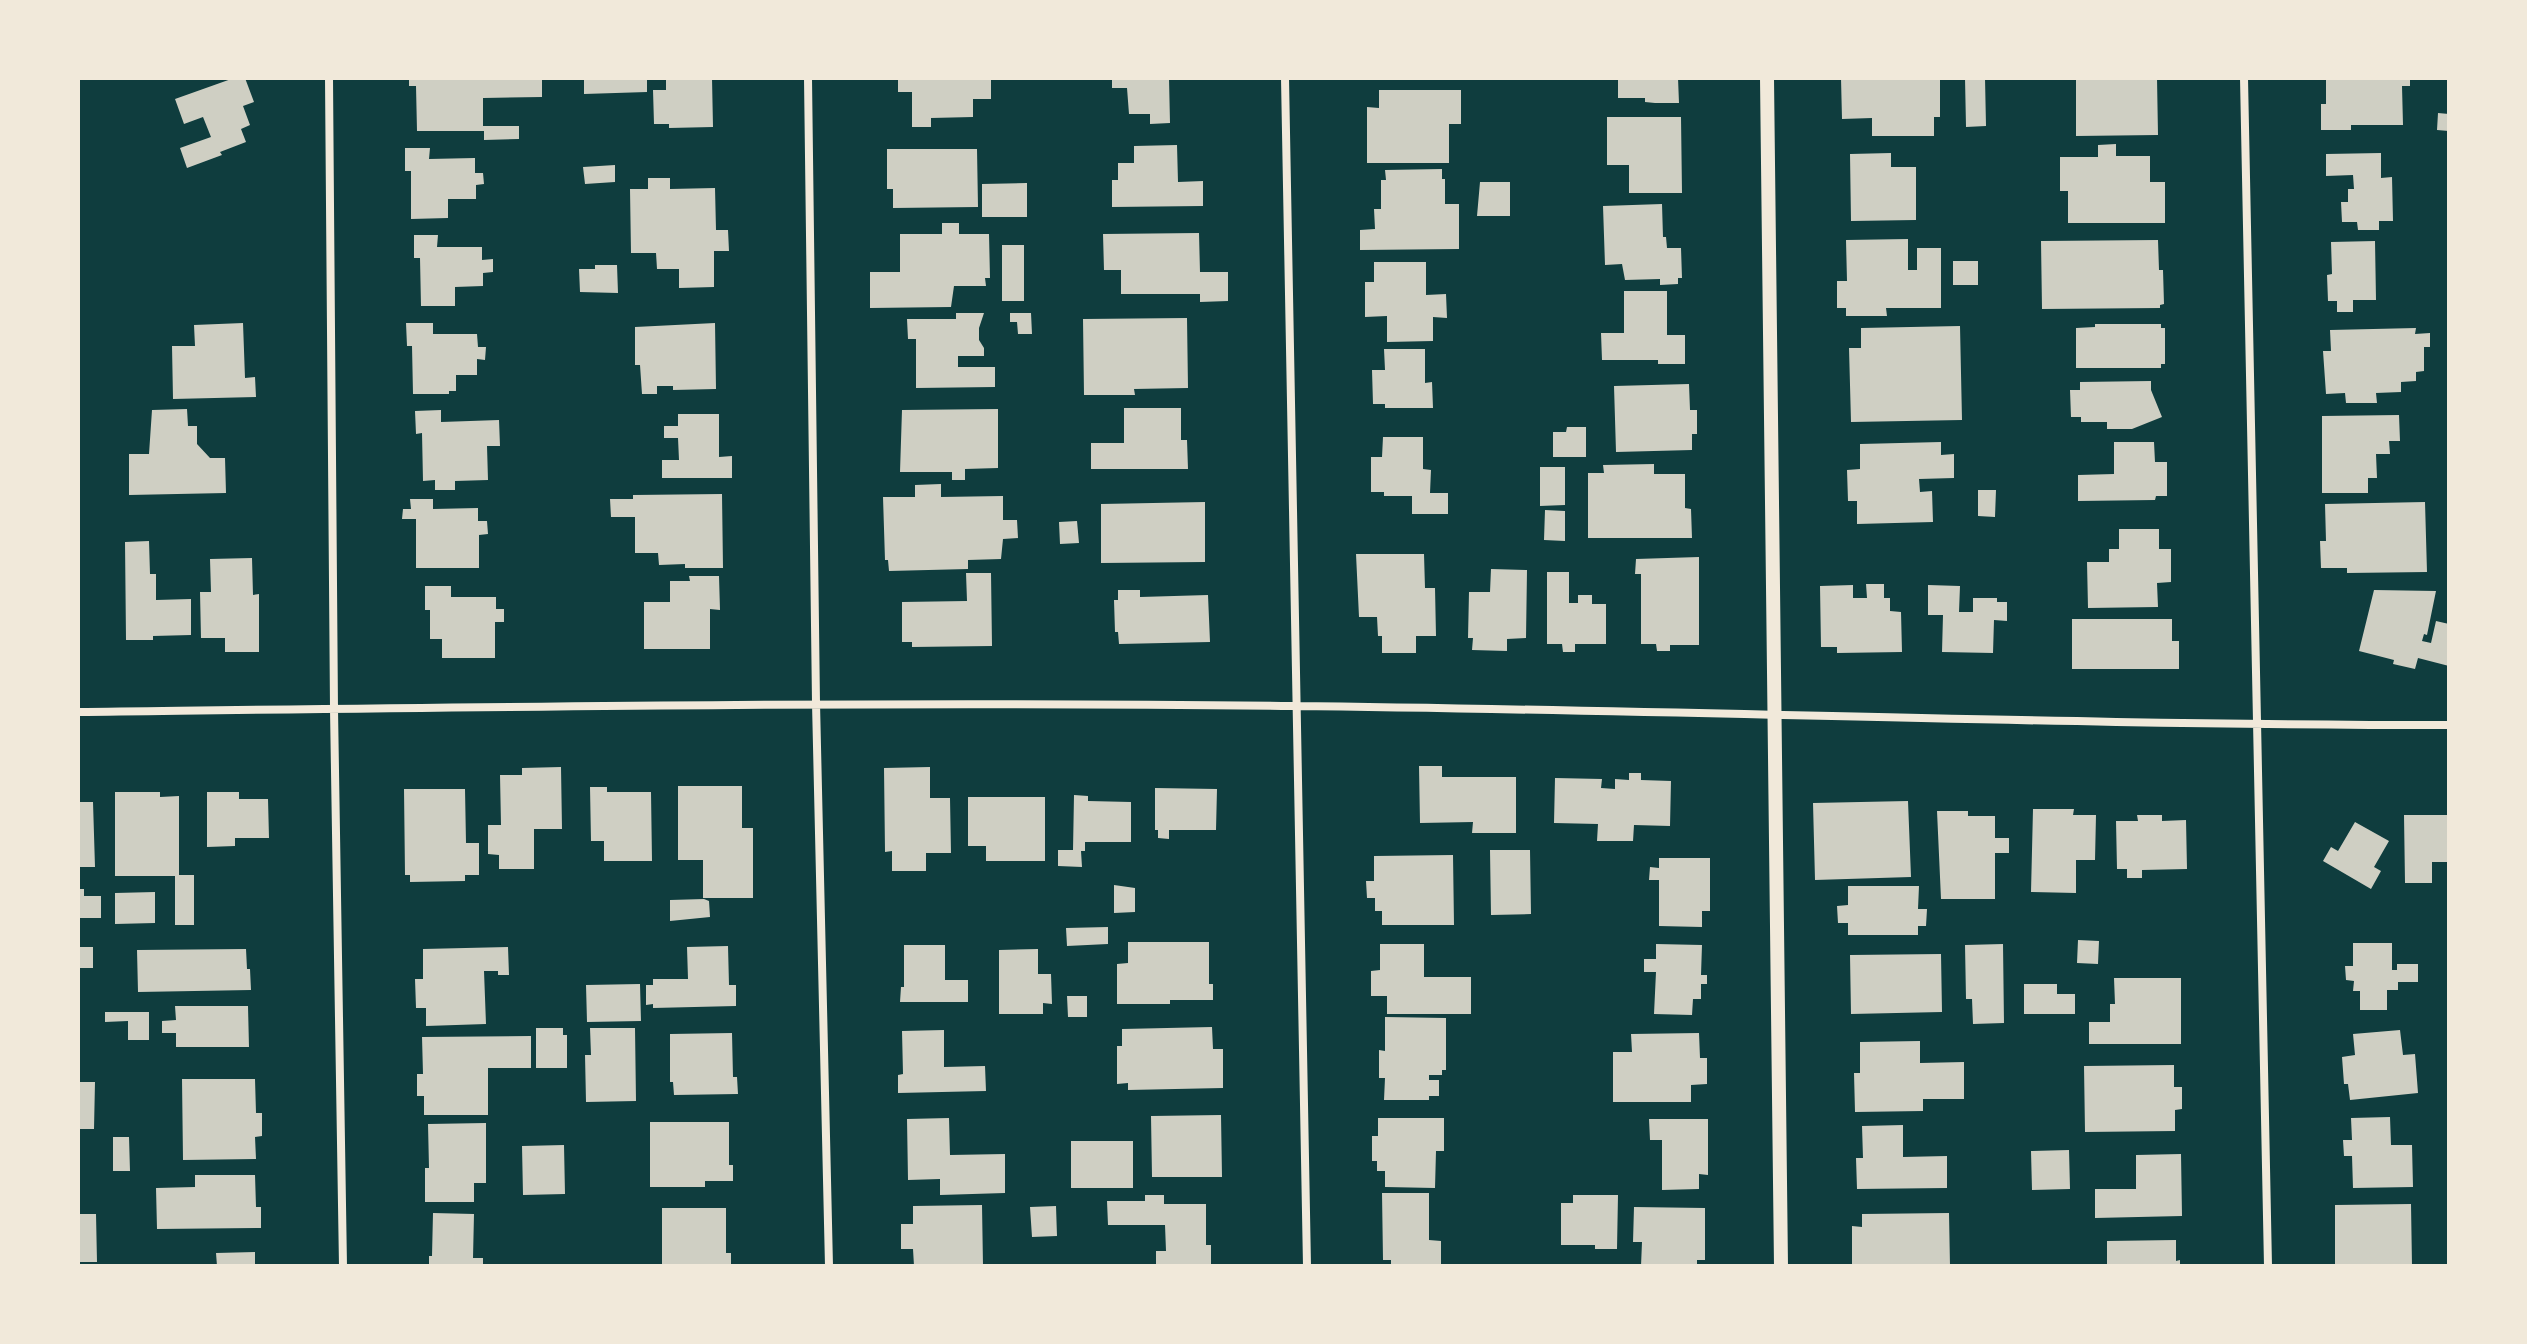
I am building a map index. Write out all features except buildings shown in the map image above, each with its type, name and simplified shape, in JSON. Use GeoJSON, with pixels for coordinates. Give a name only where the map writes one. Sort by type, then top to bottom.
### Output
{"type":"FeatureCollection","features":[{"type":"Feature","properties":{"kind":"street"},"geometry":{"type":"LineString","coordinates":[[329,78],[334,709],[343,1266]]}},
{"type":"Feature","properties":{"kind":"street"},"geometry":{"type":"LineString","coordinates":[[808,78],[816,703],[829,1266]]}},
{"type":"Feature","properties":{"kind":"street"},"geometry":{"type":"LineString","coordinates":[[1285,78],[1307,1266]]}},
{"type":"Feature","properties":{"kind":"street"},"geometry":{"type":"LineString","coordinates":[[1767,78],[1781,1266]]}},
{"type":"Feature","properties":{"kind":"street"},"geometry":{"type":"LineString","coordinates":[[2244,78],[2268,1266]]}},
{"type":"Feature","properties":{"kind":"street"},"geometry":{"type":"LineString","coordinates":[[78,712],[816,703],[1297,706],[2257,725],[2449,725]]}}]}
